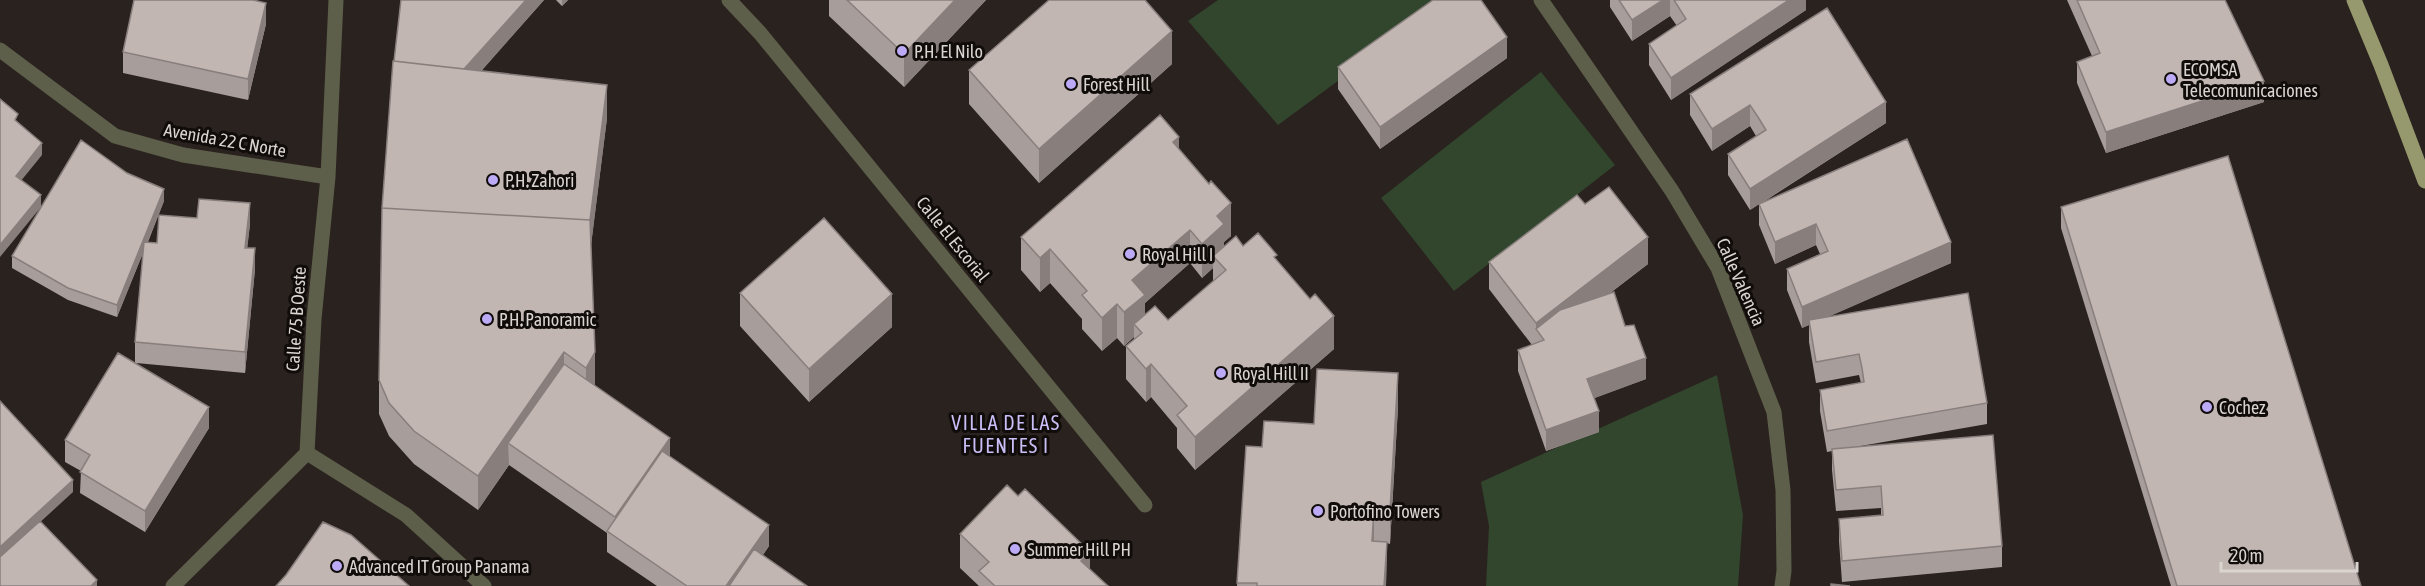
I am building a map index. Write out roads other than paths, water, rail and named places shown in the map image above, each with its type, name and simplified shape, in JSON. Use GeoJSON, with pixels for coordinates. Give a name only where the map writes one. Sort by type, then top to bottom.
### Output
{"type":"FeatureCollection","features":[{"type":"Feature","properties":{"kind":"main road"},"geometry":{"type":"LineString","coordinates":[[2354,0],[2425,181]]}},
{"type":"Feature","properties":{"kind":"street","name":"Calle 75 B Oeste"},"geometry":{"type":"LineString","coordinates":[[307,453],[314,319],[328,177],[336,0]]}},
{"type":"Feature","properties":{"kind":"street","name":"Calle El Escorial"},"geometry":{"type":"LineString","coordinates":[[729,0],[760,33],[1145,505]]}},
{"type":"Feature","properties":{"kind":"street","name":"Calle Valencia"},"geometry":{"type":"LineString","coordinates":[[1541,0],[1672,191],[1718,268],[1774,412],[1783,490],[1784,571],[1782,586]]}},
{"type":"Feature","properties":{"kind":"street","name":"Avenida 22 C Norte"},"geometry":{"type":"LineString","coordinates":[[0,50],[115,136],[183,156],[328,177]]}},
{"type":"Feature","properties":{"kind":"street"},"geometry":{"type":"LineString","coordinates":[[173,586],[307,453],[406,515],[484,586]]}},
{"type":"Feature","properties":{"kind":"place","name":"P.H. El Nilo"},"geometry":{"type":"Point","coordinates":[902,51]}},
{"type":"Feature","properties":{"kind":"place","name":"ECOMSA Telecomunicaciones"},"geometry":{"type":"Point","coordinates":[2171,79]}},
{"type":"Feature","properties":{"kind":"place","name":"Forest Hill"},"geometry":{"type":"Point","coordinates":[1071,84]}},
{"type":"Feature","properties":{"kind":"place","name":"P.H. Zahori"},"geometry":{"type":"Point","coordinates":[493,180]}},
{"type":"Feature","properties":{"kind":"place","name":"Royal Hill I"},"geometry":{"type":"Point","coordinates":[1130,254]}},
{"type":"Feature","properties":{"kind":"place","name":"P.H. Panoramic"},"geometry":{"type":"Point","coordinates":[487,319]}},
{"type":"Feature","properties":{"kind":"place","name":"Royal Hill II"},"geometry":{"type":"Point","coordinates":[1221,373]}},
{"type":"Feature","properties":{"kind":"place","name":"Cochez"},"geometry":{"type":"Point","coordinates":[2207,407]}},
{"type":"Feature","properties":{"kind":"place","name":"Portofino Towers"},"geometry":{"type":"Point","coordinates":[1318,511]}},
{"type":"Feature","properties":{"kind":"place","name":"Summer Hill PH"},"geometry":{"type":"Point","coordinates":[1015,549]}},
{"type":"Feature","properties":{"kind":"place","name":"Advanced IT Group Panama"},"geometry":{"type":"Point","coordinates":[337,566]}},
{"type":"Feature","properties":{"kind":"district","name":"VILLA DE LAS FUENTES I"},"geometry":{"type":"Point","coordinates":[1006,434]}}]}
